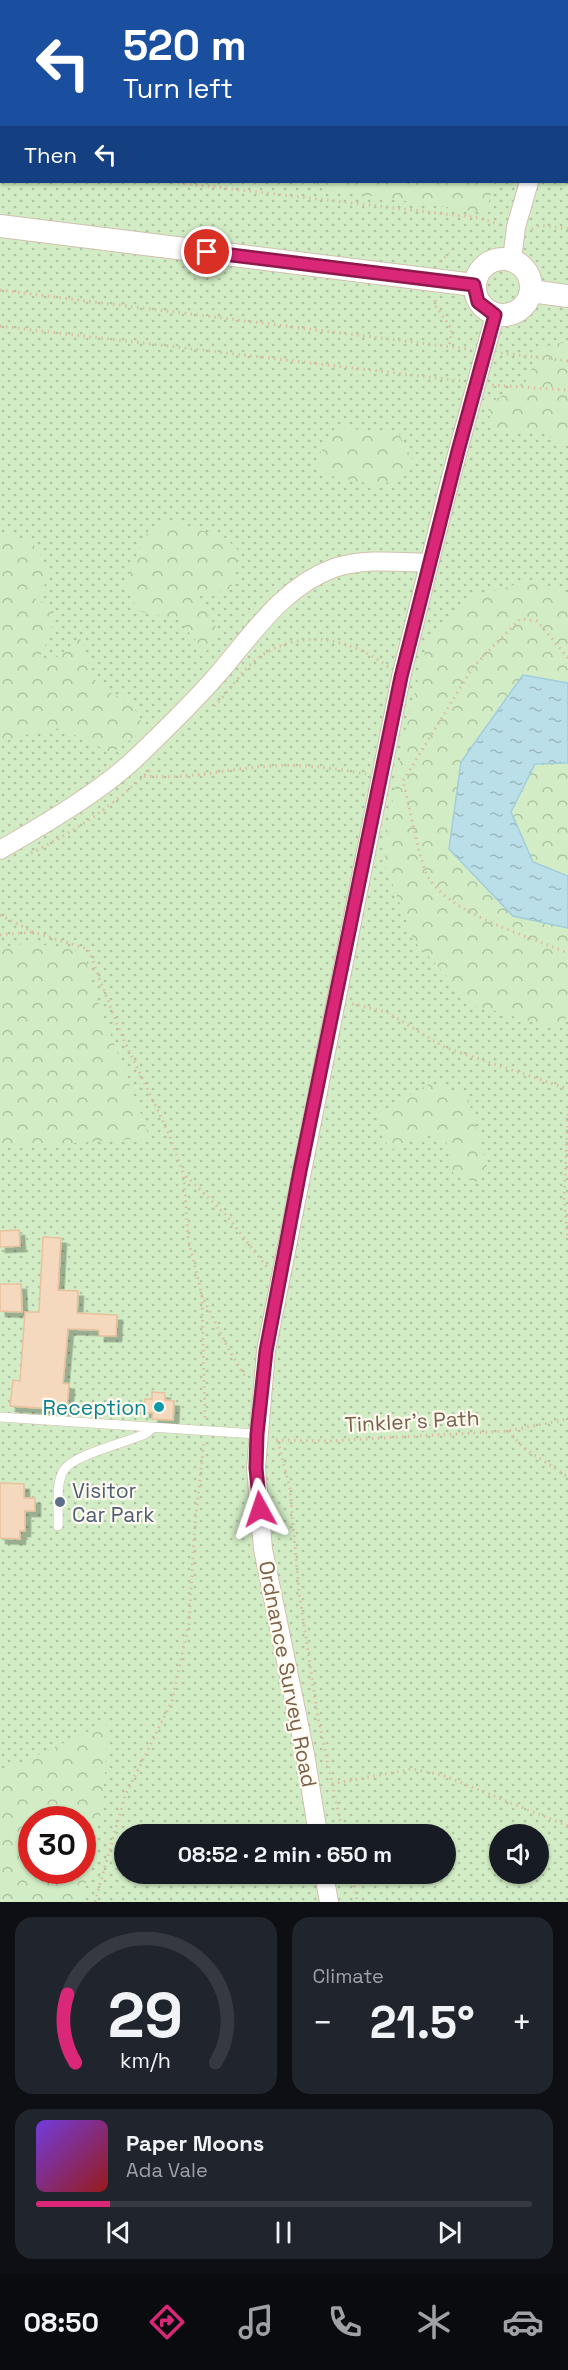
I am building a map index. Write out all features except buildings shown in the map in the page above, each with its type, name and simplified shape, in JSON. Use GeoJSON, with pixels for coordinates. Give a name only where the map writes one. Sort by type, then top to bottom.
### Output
{"type":"FeatureCollection","features":[{"type":"Feature","properties":{"kind":"street"},"geometry":{"type":"LineString","coordinates":[[512,260],[529,183]]}},
{"type":"Feature","properties":{"kind":"street"},"geometry":{"type":"LineString","coordinates":[[0,226],[474,285]]}},
{"type":"Feature","properties":{"kind":"street"},"geometry":{"type":"LineString","coordinates":[[495,260],[512,260],[525,269],[531,283],[531,291],[528,299],[517,312],[495,315],[478,302],[474,285],[480,269],[487,263],[495,260]]}},
{"type":"Feature","properties":{"kind":"street"},"geometry":{"type":"LineString","coordinates":[[531,291],[568,296]]}},
{"type":"Feature","properties":{"kind":"street","name":"Ordnance Survey Road"},"geometry":{"type":"LineString","coordinates":[[316,1824],[305,1754],[263,1549],[256,1468],[257,1434],[266,1351],[401,677],[495,315]]}},
{"type":"Feature","properties":{"kind":"street"},"geometry":{"type":"LineString","coordinates":[[0,850],[89,794],[137,758],[217,675],[268,614],[299,586],[334,568],[373,561],[429,563]]}},
{"type":"Feature","properties":{"kind":"street"},"geometry":{"type":"LineString","coordinates":[[326,1884],[329,1902]]}},
{"type":"Feature","properties":{"kind":"lane"},"geometry":{"type":"LineString","coordinates":[[0,1417],[257,1434]]}},
{"type":"Feature","properties":{"kind":"lane"},"geometry":{"type":"LineString","coordinates":[[58,1526],[60,1477],[65,1468],[83,1457],[145,1434],[153,1428]]}},
{"type":"Feature","properties":{"kind":"path"},"geometry":{"type":"LineString","coordinates":[[181,183],[480,218],[518,228],[540,225],[568,229]]}},
{"type":"Feature","properties":{"kind":"path"},"geometry":{"type":"LineString","coordinates":[[439,264],[441,259],[449,253]]}},
{"type":"Feature","properties":{"kind":"path"},"geometry":{"type":"LineString","coordinates":[[0,290],[475,350]]}},
{"type":"Feature","properties":{"kind":"path"},"geometry":{"type":"LineString","coordinates":[[435,295],[436,307],[452,329],[449,346]]}},
{"type":"Feature","properties":{"kind":"path"},"geometry":{"type":"LineString","coordinates":[[0,326],[476,383],[568,390]]}},
{"type":"Feature","properties":{"kind":"path"},"geometry":{"type":"LineString","coordinates":[[496,352],[568,361]]}},
{"type":"Feature","properties":{"kind":"path"},"geometry":{"type":"LineString","coordinates":[[568,658],[537,621],[520,619],[473,667],[403,781],[425,871],[441,894],[471,914],[568,953]]}},
{"type":"Feature","properties":{"kind":"path"},"geometry":{"type":"LineString","coordinates":[[213,706],[257,659],[279,646],[319,638],[358,647],[401,677]]}},
{"type":"Feature","properties":{"kind":"path"},"geometry":{"type":"LineString","coordinates":[[21,858],[71,833],[126,793],[154,766]]}},
{"type":"Feature","properties":{"kind":"path"},"geometry":{"type":"LineString","coordinates":[[144,776],[173,779],[261,767],[314,766],[381,777]]}},
{"type":"Feature","properties":{"kind":"path"},"geometry":{"type":"LineString","coordinates":[[0,915],[33,932],[88,950],[121,1034],[169,1134],[184,1175],[188,1238],[202,1296],[206,1431],[195,1524],[189,1623],[172,1701],[124,1796],[95,1902]]}},
{"type":"Feature","properties":{"kind":"path"},"geometry":{"type":"LineString","coordinates":[[0,934],[33,932]]}},
{"type":"Feature","properties":{"kind":"path"},"geometry":{"type":"LineString","coordinates":[[335,1000],[387,1012],[444,1047],[568,1089]]}},
{"type":"Feature","properties":{"kind":"path"},"geometry":{"type":"LineString","coordinates":[[568,1114],[564,1199],[568,1240]]}},
{"type":"Feature","properties":{"kind":"path"},"geometry":{"type":"LineString","coordinates":[[184,1175],[226,1215],[278,1282]]}},
{"type":"Feature","properties":{"kind":"path"},"geometry":{"type":"LineString","coordinates":[[202,1296],[230,1352],[262,1402]]}},
{"type":"Feature","properties":{"kind":"path","name":"Tinkler's Path"},"geometry":{"type":"LineString","coordinates":[[257,1434],[278,1441],[508,1431],[568,1419]]}},
{"type":"Feature","properties":{"kind":"path"},"geometry":{"type":"LineString","coordinates":[[508,1431],[524,1448],[568,1477]]}},
{"type":"Feature","properties":{"kind":"path"},"geometry":{"type":"LineString","coordinates":[[278,1441],[290,1489],[299,1592],[318,1718],[341,1824]]}},
{"type":"Feature","properties":{"kind":"path"},"geometry":{"type":"LineString","coordinates":[[332,1784],[412,1769],[442,1775],[568,1826]]}},
{"type":"Feature","properties":{"kind":"path"},"geometry":{"type":"LineString","coordinates":[[354,1884],[357,1902]]}},
{"type":"Feature","properties":{"kind":"green space"},"geometry":{"type":"Polygon","coordinates":[[[0,183],[568,183],[568,1902],[0,1902],[0,183]]]}},
{"type":"Feature","properties":{"kind":"green space"},"geometry":{"type":"Polygon","coordinates":[[[315,183],[495,183],[485,213],[320,188],[315,183]]]}},
{"type":"Feature","properties":{"kind":"green space"},"geometry":{"type":"Polygon","coordinates":[[[563,342],[568,350],[568,446],[537,430],[494,434],[487,405],[526,381],[541,348],[563,342]]]}},
{"type":"Feature","properties":{"kind":"green space"},"geometry":{"type":"Polygon","coordinates":[[[336,427],[399,434],[416,467],[381,486],[321,474],[317,459],[336,427]]]}},
{"type":"Feature","properties":{"kind":"green space"},"geometry":{"type":"Polygon","coordinates":[[[165,520],[224,537],[239,551],[231,589],[197,597],[219,632],[206,652],[178,620],[138,611],[125,583],[148,531],[165,520]]]}},
{"type":"Feature","properties":{"kind":"green space"},"geometry":{"type":"Polygon","coordinates":[[[0,532],[32,542],[52,574],[35,599],[54,608],[51,634],[40,656],[52,661],[80,638],[91,670],[100,685],[117,696],[130,700],[145,729],[112,753],[60,728],[16,737],[0,744],[0,532]]]}},
{"type":"Feature","properties":{"kind":"green space"},"geometry":{"type":"Polygon","coordinates":[[[534,579],[568,596],[568,1017],[550,1027],[474,1005],[414,941],[385,864],[386,837],[405,732],[427,643],[466,599],[534,579]]]}},
{"type":"Feature","properties":{"kind":"green space"},"geometry":{"type":"Polygon","coordinates":[[[32,943],[84,952],[93,989],[150,1138],[0,1148],[0,947],[32,943]]]}},
{"type":"Feature","properties":{"kind":"green space"},"geometry":{"type":"Polygon","coordinates":[[[429,1084],[467,1095],[487,1166],[477,1182],[454,1176],[446,1140],[424,1135],[391,1150],[382,1136],[377,1114],[429,1084]]]}},
{"type":"Feature","properties":{"kind":"green space"},"geometry":{"type":"Polygon","coordinates":[[[106,1723],[103,1791],[96,1835],[96,1806],[18,1806],[18,1884],[86,1884],[82,1902],[0,1902],[0,1773],[106,1723]]]}},
{"type":"Feature","properties":{"kind":"water"},"geometry":{"type":"Polygon","coordinates":[[[523,675],[568,683],[568,763],[535,764],[511,812],[533,862],[568,876],[568,928],[513,916],[449,849],[461,762],[523,675]]]}},
{"type":"Feature","properties":{"kind":"place","name":"Reception"},"geometry":{"type":"Point","coordinates":[159,1407]}},
{"type":"Feature","properties":{"kind":"place","name":"Visitor Car Park"},"geometry":{"type":"Point","coordinates":[60,1502]}},
{"type":"Feature","properties":{"kind":"route"},"geometry":{"type":"LineString","coordinates":[[207,252],[474,285],[478,302],[484,309],[495,315],[401,677],[278,1282],[266,1351],[257,1434],[256,1468],[260,1509]]}}]}
